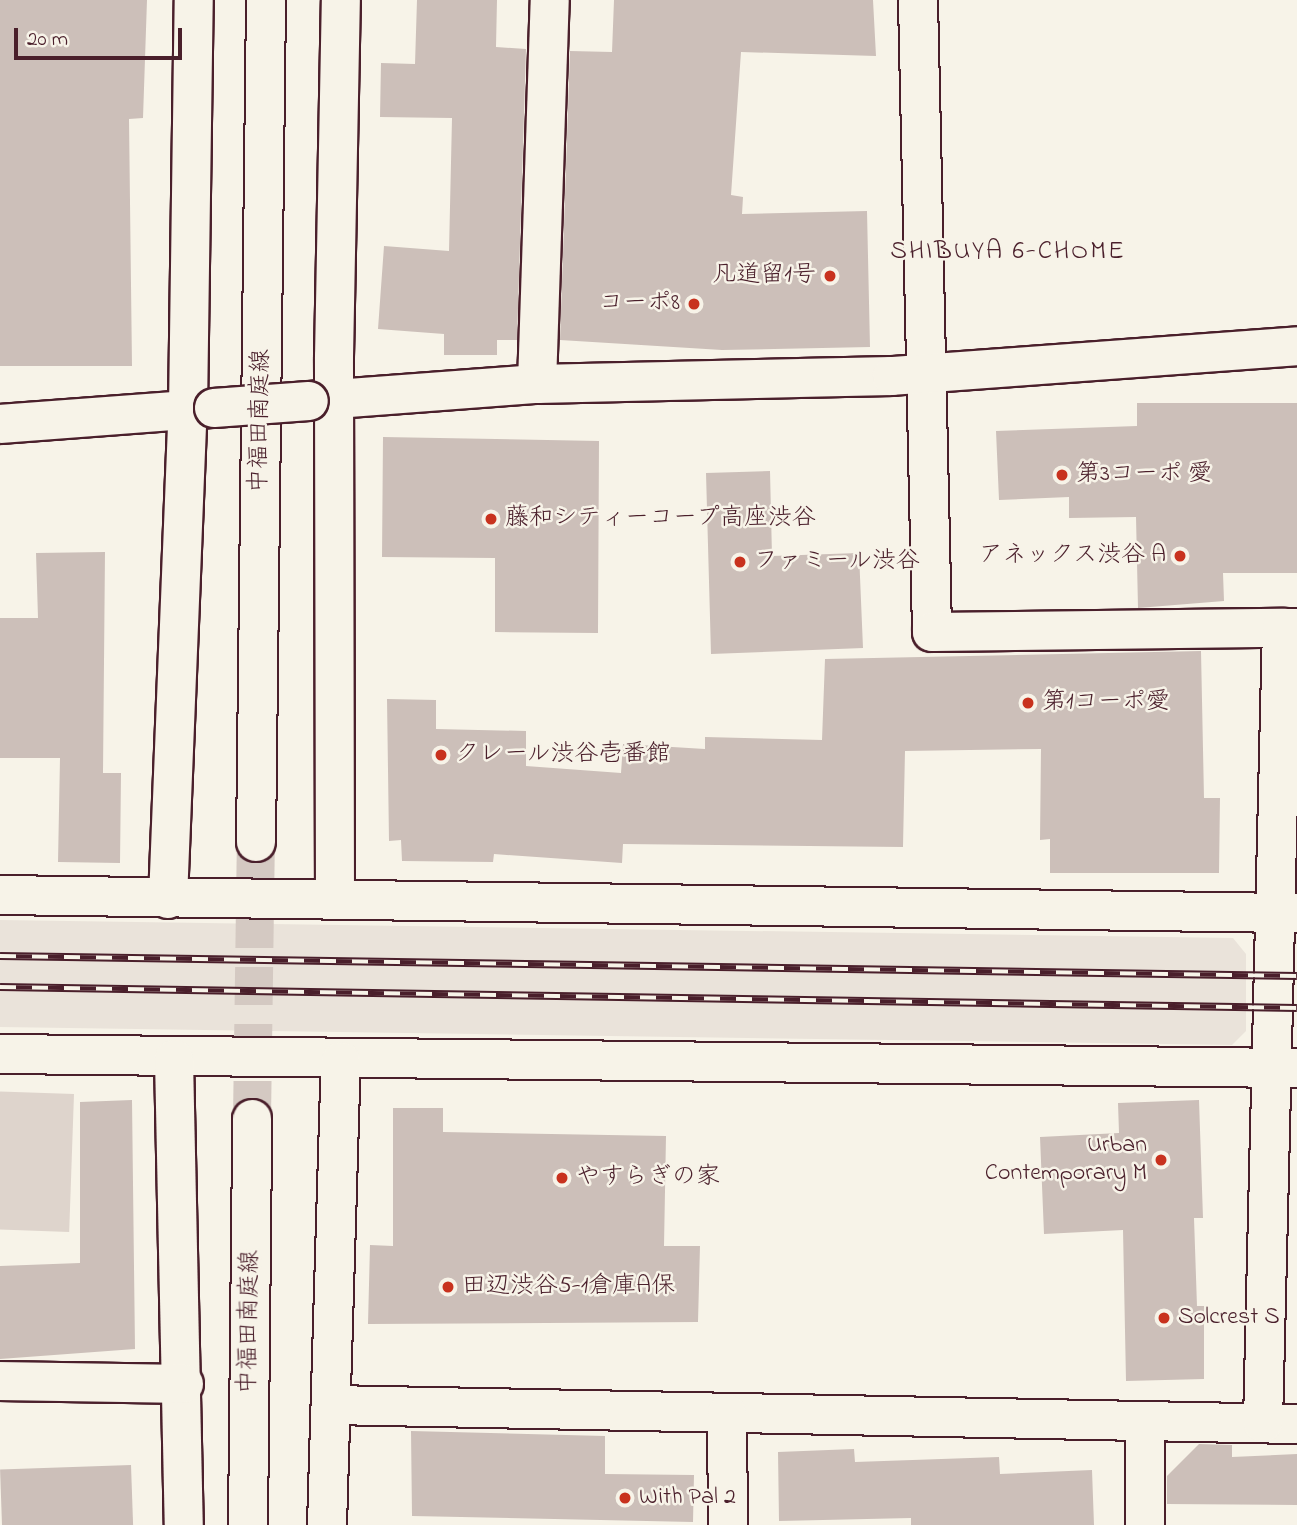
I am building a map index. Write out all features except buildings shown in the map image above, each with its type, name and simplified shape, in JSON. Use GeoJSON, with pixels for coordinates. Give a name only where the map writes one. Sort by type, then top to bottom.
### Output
{"type":"FeatureCollection","features":[{"type":"Feature","properties":{"kind":"street"},"geometry":{"type":"LineString","coordinates":[[168,899],[201,409],[194,0]]}},
{"type":"Feature","properties":{"kind":"street","name":"中福田南庭線"},"geometry":{"type":"LineString","coordinates":[[256,842],[267,0]]}},
{"type":"Feature","properties":{"kind":"street"},"geometry":{"type":"LineString","coordinates":[[335,898],[322,401],[341,0]]}},
{"type":"Feature","properties":{"kind":"street"},"geometry":{"type":"LineString","coordinates":[[537,384],[550,0]]}},
{"type":"Feature","properties":{"kind":"street"},"geometry":{"type":"LineString","coordinates":[[331,1405],[1280,1423],[1289,628],[932,632],[918,0]]}},
{"type":"Feature","properties":{"kind":"street"},"geometry":{"type":"LineString","coordinates":[[0,424],[537,384],[928,371],[1297,346]]}},
{"type":"Feature","properties":{"kind":"street"},"geometry":{"type":"LineString","coordinates":[[0,895],[1285,913]]}},
{"type":"Feature","properties":{"kind":"street"},"geometry":{"type":"LineString","coordinates":[[0,1054],[341,1061],[1284,1067]]}},
{"type":"Feature","properties":{"kind":"street"},"geometry":{"type":"LineString","coordinates":[[174,1059],[184,1384],[184,1525]]}},
{"type":"Feature","properties":{"kind":"street"},"geometry":{"type":"LineString","coordinates":[[327,1525],[341,1061]]}},
{"type":"Feature","properties":{"kind":"street","name":"中福田南庭線"},"geometry":{"type":"LineString","coordinates":[[248,1525],[252,1119]]}},
{"type":"Feature","properties":{"kind":"street"},"geometry":{"type":"LineString","coordinates":[[0,1381],[184,1384]]}},
{"type":"Feature","properties":{"kind":"street"},"geometry":{"type":"LineString","coordinates":[[727,1414],[728,1525]]}},
{"type":"Feature","properties":{"kind":"street"},"geometry":{"type":"LineString","coordinates":[[1145,1422],[1145,1525]]}},
{"type":"Feature","properties":{"kind":"shaded area"},"geometry":{"type":"Polygon","coordinates":[[[0,920],[1233,938],[1246,954],[1246,1031],[1232,1045],[0,1027],[0,920]]]}},
{"type":"Feature","properties":{"kind":"shaded area"},"geometry":{"type":"Polygon","coordinates":[[[0,1091],[74,1094],[69,1232],[0,1229],[0,1091]]]}},
{"type":"Feature","properties":{"kind":"tunnel"},"geometry":{"type":"LineString","coordinates":[[252,1119],[256,842]]}},
{"type":"Feature","properties":{"kind":"railway"},"geometry":{"type":"LineString","coordinates":[[0,956],[1297,976]]}},
{"type":"Feature","properties":{"kind":"railway"},"geometry":{"type":"LineString","coordinates":[[0,987],[1297,1008]]}},
{"type":"Feature","properties":{"kind":"place","name":"凡道留1号"},"geometry":{"type":"Point","coordinates":[830,276]}},
{"type":"Feature","properties":{"kind":"place","name":"コーポ8"},"geometry":{"type":"Point","coordinates":[694,304]}},
{"type":"Feature","properties":{"kind":"place","name":"第3コーポ 愛"},"geometry":{"type":"Point","coordinates":[1062,475]}},
{"type":"Feature","properties":{"kind":"place","name":"藤和シティーコープ高座渋谷"},"geometry":{"type":"Point","coordinates":[491,519]}},
{"type":"Feature","properties":{"kind":"place","name":"アネックス渋谷 A"},"geometry":{"type":"Point","coordinates":[1180,556]}},
{"type":"Feature","properties":{"kind":"place","name":"ファミール渋谷"},"geometry":{"type":"Point","coordinates":[740,562]}},
{"type":"Feature","properties":{"kind":"place","name":"第1コーポ愛"},"geometry":{"type":"Point","coordinates":[1028,703]}},
{"type":"Feature","properties":{"kind":"place","name":"クレール渋谷壱番館"},"geometry":{"type":"Point","coordinates":[441,755]}},
{"type":"Feature","properties":{"kind":"place","name":"Urban Contemporary M"},"geometry":{"type":"Point","coordinates":[1161,1160]}},
{"type":"Feature","properties":{"kind":"place","name":"やすらぎの家"},"geometry":{"type":"Point","coordinates":[562,1178]}},
{"type":"Feature","properties":{"kind":"place","name":"田辺渋谷5-1倉庫A保"},"geometry":{"type":"Point","coordinates":[448,1287]}},
{"type":"Feature","properties":{"kind":"place","name":"Solcrest S"},"geometry":{"type":"Point","coordinates":[1164,1318]}},
{"type":"Feature","properties":{"kind":"place","name":"With Pal 2"},"geometry":{"type":"Point","coordinates":[625,1498]}},
{"type":"Feature","properties":{"kind":"district","name":"SHIBUYA 6-CHOME"},"geometry":{"type":"Point","coordinates":[1008,253]}}]}
